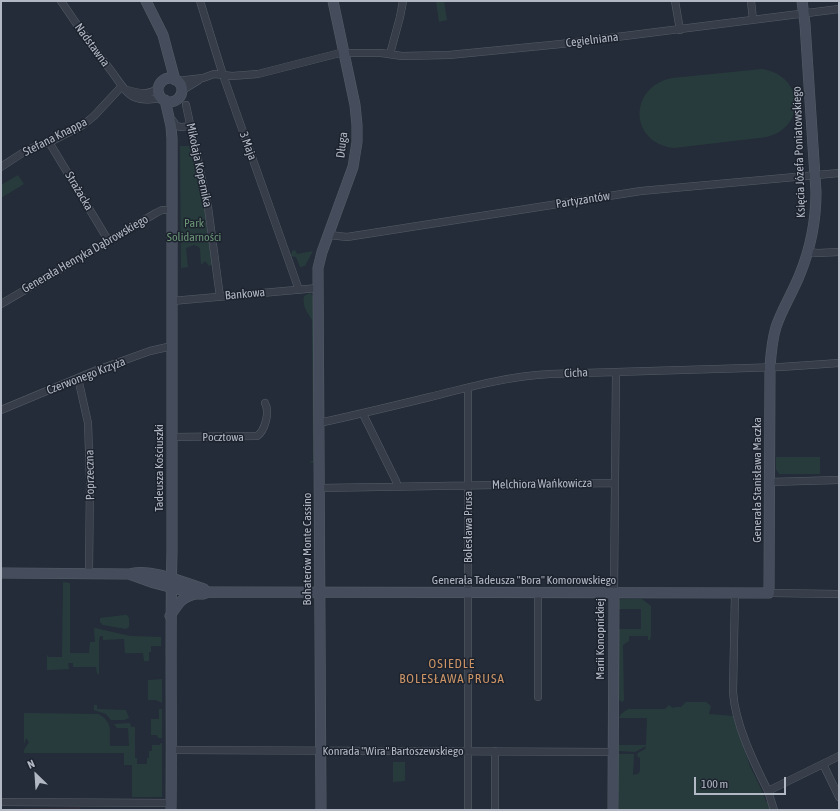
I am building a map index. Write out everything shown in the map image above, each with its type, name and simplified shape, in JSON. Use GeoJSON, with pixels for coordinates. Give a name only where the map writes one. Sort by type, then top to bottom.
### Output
{"type":"FeatureCollection","features":[{"type":"Feature","properties":{"kind":"street","name":"Nadstawna"},"geometry":{"type":"LineString","coordinates":[[60,1],[96,52],[131,95],[138,99],[145,100],[163,99]]}},
{"type":"Feature","properties":{"kind":"street"},"geometry":{"type":"LineString","coordinates":[[146,1],[162,33],[176,80],[180,85],[179,95]]}},
{"type":"Feature","properties":{"kind":"street","name":"3 Maja"},"geometry":{"type":"LineString","coordinates":[[200,1],[223,75],[299,290]]}},
{"type":"Feature","properties":{"kind":"street","name":"Długa"},"geometry":{"type":"LineString","coordinates":[[318,288],[319,262],[352,167],[357,142],[356,109],[333,1]]}},
{"type":"Feature","properties":{"kind":"street"},"geometry":{"type":"LineString","coordinates":[[390,54],[403,1]]}},
{"type":"Feature","properties":{"kind":"street"},"geometry":{"type":"LineString","coordinates":[[676,1],[680,30]]}},
{"type":"Feature","properties":{"kind":"street"},"geometry":{"type":"LineString","coordinates":[[751,1],[753,20]]}},
{"type":"Feature","properties":{"kind":"street","name":"Księcia Józefa Poniatowskiego"},"geometry":{"type":"LineString","coordinates":[[770,367],[772,345],[776,326],[800,275],[808,252],[815,214],[815,176],[802,1]]}},
{"type":"Feature","properties":{"kind":"street","name":"Cegielniana"},"geometry":{"type":"LineString","coordinates":[[176,80],[203,78],[214,74],[232,76],[258,74],[344,53],[390,54],[402,56],[449,55],[680,30],[839,9]]}},
{"type":"Feature","properties":{"kind":"street"},"geometry":{"type":"LineString","coordinates":[[165,80],[168,54]]}},
{"type":"Feature","properties":{"kind":"street"},"geometry":{"type":"LineString","coordinates":[[124,87],[137,93],[146,94],[155,91],[165,80],[171,78],[176,80]]}},
{"type":"Feature","properties":{"kind":"street"},"geometry":{"type":"LineString","coordinates":[[158,88],[158,92],[163,99],[171,101],[203,78]]}},
{"type":"Feature","properties":{"kind":"street","name":"Stefana Knappa"},"geometry":{"type":"LineString","coordinates":[[1,167],[27,150],[49,142],[87,122],[124,87]]}},
{"type":"Feature","properties":{"kind":"street","name":"Tadeusza Kościuszki"},"geometry":{"type":"LineString","coordinates":[[172,806],[170,616],[172,554],[172,123],[174,104],[179,95]]}},
{"type":"Feature","properties":{"kind":"street","name":"Tadeusza Kościuszki"},"geometry":{"type":"LineString","coordinates":[[163,99],[172,123]]}},
{"type":"Feature","properties":{"kind":"street","name":"Mikołaja Kopernika"},"geometry":{"type":"LineString","coordinates":[[186,105],[208,207],[220,297]]}},
{"type":"Feature","properties":{"kind":"street"},"geometry":{"type":"LineString","coordinates":[[172,123],[179,127],[190,126]]}},
{"type":"Feature","properties":{"kind":"street","name":"Strażacka"},"geometry":{"type":"LineString","coordinates":[[49,142],[108,240]]}},
{"type":"Feature","properties":{"kind":"street","name":"Partyzantów"},"geometry":{"type":"LineString","coordinates":[[329,235],[347,237],[641,191],[839,173]]}},
{"type":"Feature","properties":{"kind":"street","name":"Generała Henryka Dąbrowskiego"},"geometry":{"type":"LineString","coordinates":[[1,304],[156,213],[162,210],[172,210]]}},
{"type":"Feature","properties":{"kind":"street"},"geometry":{"type":"LineString","coordinates":[[808,252],[839,252]]}},
{"type":"Feature","properties":{"kind":"street","name":"Bankowa"},"geometry":{"type":"LineString","coordinates":[[172,301],[318,288]]}},
{"type":"Feature","properties":{"kind":"street","name":"Bohaterów Monte Cassino"},"geometry":{"type":"LineString","coordinates":[[318,288],[321,810]]}},
{"type":"Feature","properties":{"kind":"street","name":"Czerwonego Krzyża"},"geometry":{"type":"LineString","coordinates":[[1,410],[78,378],[150,351],[172,346]]}},
{"type":"Feature","properties":{"kind":"street","name":"Cicha"},"geometry":{"type":"LineString","coordinates":[[319,423],[524,376],[786,367],[839,363]]}},
{"type":"Feature","properties":{"kind":"street","name":"Generała Stanisława Maczka"},"geometry":{"type":"LineString","coordinates":[[769,594],[770,367]]}},
{"type":"Feature","properties":{"kind":"street","name":"Marii Konopnickiej"},"geometry":{"type":"LineString","coordinates":[[613,810],[614,483],[616,372]]}},
{"type":"Feature","properties":{"kind":"street","name":"Poprzeczna"},"geometry":{"type":"LineString","coordinates":[[78,378],[88,423],[90,481],[89,574]]}},
{"type":"Feature","properties":{"kind":"street","name":"Bolesława Prusa"},"geometry":{"type":"LineString","coordinates":[[468,388],[469,808]]}},
{"type":"Feature","properties":{"kind":"street"},"geometry":{"type":"LineString","coordinates":[[363,414],[398,487]]}},
{"type":"Feature","properties":{"kind":"street","name":"Pocztowa"},"geometry":{"type":"LineString","coordinates":[[172,437],[254,437],[263,432],[265,422]]}},
{"type":"Feature","properties":{"kind":"street"},"geometry":{"type":"LineString","coordinates":[[770,482],[839,480]]}},
{"type":"Feature","properties":{"kind":"street","name":"Melchiora Wańkowicza"},"geometry":{"type":"LineString","coordinates":[[320,488],[614,483]]}},
{"type":"Feature","properties":{"kind":"street"},"geometry":{"type":"LineString","coordinates":[[152,574],[163,569],[172,554]]}},
{"type":"Feature","properties":{"kind":"street"},"geometry":{"type":"LineString","coordinates":[[129,574],[138,572],[152,574],[171,583]]}},
{"type":"Feature","properties":{"kind":"street"},"geometry":{"type":"LineString","coordinates":[[1,573],[129,574],[171,583]]}},
{"type":"Feature","properties":{"kind":"street","name":"Generała Tadeusza \"Bora\" Komorowskiego"},"geometry":{"type":"LineString","coordinates":[[171,583],[196,594],[209,592],[839,594]]}},
{"type":"Feature","properties":{"kind":"street","name":"Generała Tadeusza \"Bora\" Komorowskiego"},"geometry":{"type":"LineString","coordinates":[[171,583],[204,589],[209,592]]}},
{"type":"Feature","properties":{"kind":"street"},"geometry":{"type":"LineString","coordinates":[[538,593],[538,697]]}},
{"type":"Feature","properties":{"kind":"street"},"geometry":{"type":"LineString","coordinates":[[170,616],[181,600],[185,597],[196,594]]}},
{"type":"Feature","properties":{"kind":"street"},"geometry":{"type":"LineString","coordinates":[[735,594],[734,705],[751,754],[768,791],[774,810]]}},
{"type":"Feature","properties":{"kind":"street","name":"Konrada \"Wira\" Bartoszewskiego"},"geometry":{"type":"LineString","coordinates":[[172,750],[614,752]]}},
{"type":"Feature","properties":{"kind":"street"},"geometry":{"type":"LineString","coordinates":[[495,751],[495,810]]}},
{"type":"Feature","properties":{"kind":"street"},"geometry":{"type":"LineString","coordinates":[[768,791],[839,756]]}},
{"type":"Feature","properties":{"kind":"street"},"geometry":{"type":"LineString","coordinates":[[823,764],[839,797]]}},
{"type":"Feature","properties":{"kind":"street"},"geometry":{"type":"LineString","coordinates":[[1,802],[172,806]]}},
{"type":"Feature","properties":{"kind":"shaded area"},"geometry":{"type":"Polygon","coordinates":[[[80,807],[80,810],[1,810],[1,809],[80,807]]]}},
{"type":"Feature","properties":{"kind":"green space"},"geometry":{"type":"Polygon","coordinates":[[[436,1],[444,1],[447,20],[439,22],[436,1]]]}},
{"type":"Feature","properties":{"kind":"green space"},"geometry":{"type":"Polygon","coordinates":[[[762,69],[776,73],[786,81],[792,90],[795,101],[794,112],[789,123],[780,131],[767,137],[674,148],[659,144],[649,136],[642,126],[640,114],[641,103],[647,92],[658,83],[672,78],[762,69]]]}},
{"type":"Feature","properties":{"kind":"green space","name":"Park Solidarności"},"geometry":{"type":"Polygon","coordinates":[[[180,146],[193,147],[192,149],[198,177],[201,184],[200,188],[203,204],[206,205],[207,210],[205,212],[212,263],[214,264],[209,266],[205,261],[201,265],[200,249],[194,245],[186,248],[188,267],[181,268],[180,146]]]}},
{"type":"Feature","properties":{"kind":"green space"},"geometry":{"type":"Polygon","coordinates":[[[18,175],[24,184],[1,198],[1,185],[18,175]]]}},
{"type":"Feature","properties":{"kind":"green space"},"geometry":{"type":"Polygon","coordinates":[[[295,250],[297,254],[313,251],[305,266],[300,267],[296,257],[291,256],[292,251],[295,250]]]}},
{"type":"Feature","properties":{"kind":"green space"},"geometry":{"type":"Polygon","coordinates":[[[310,293],[314,299],[315,463],[308,462],[313,461],[312,320],[305,309],[304,296],[310,293]]]}},
{"type":"Feature","properties":{"kind":"green space"},"geometry":{"type":"Polygon","coordinates":[[[776,457],[820,457],[820,474],[779,474],[776,469],[776,457]]]}},
{"type":"Feature","properties":{"kind":"green space"},"geometry":{"type":"Polygon","coordinates":[[[63,582],[70,583],[70,653],[89,653],[90,642],[95,642],[95,628],[130,636],[161,637],[161,646],[151,646],[149,661],[144,661],[143,653],[125,653],[124,639],[103,640],[103,636],[100,636],[99,674],[97,674],[96,667],[73,667],[73,663],[68,663],[69,669],[47,670],[47,654],[48,657],[62,657],[63,582]]]}},
{"type":"Feature","properties":{"kind":"green space"},"geometry":{"type":"Polygon","coordinates":[[[621,599],[642,599],[651,606],[650,640],[648,640],[648,636],[629,636],[629,641],[623,645],[624,700],[622,702],[618,699],[619,612],[619,629],[641,629],[641,609],[619,609],[619,601],[621,599]]]}},
{"type":"Feature","properties":{"kind":"green space"},"geometry":{"type":"Polygon","coordinates":[[[127,615],[129,618],[129,627],[126,629],[103,625],[100,622],[100,618],[127,615]]]}},
{"type":"Feature","properties":{"kind":"green space"},"geometry":{"type":"Polygon","coordinates":[[[162,679],[162,703],[156,700],[148,700],[148,680],[162,679]]]}},
{"type":"Feature","properties":{"kind":"green space"},"geometry":{"type":"Polygon","coordinates":[[[686,702],[706,702],[711,706],[709,714],[733,716],[750,766],[771,810],[619,810],[618,754],[634,754],[633,775],[638,774],[640,771],[640,758],[637,756],[638,753],[645,749],[646,746],[635,752],[619,751],[619,745],[646,745],[647,718],[619,718],[621,714],[628,709],[665,709],[669,705],[673,708],[681,707],[686,702]]]}},
{"type":"Feature","properties":{"kind":"green space"},"geometry":{"type":"Polygon","coordinates":[[[94,705],[97,705],[97,709],[126,710],[129,718],[124,720],[111,720],[106,714],[94,710],[94,705]]]}},
{"type":"Feature","properties":{"kind":"green space"},"geometry":{"type":"Polygon","coordinates":[[[159,709],[162,709],[162,738],[158,738],[157,735],[151,735],[151,719],[159,719],[159,709]]]}},
{"type":"Feature","properties":{"kind":"green space"},"geometry":{"type":"Polygon","coordinates":[[[24,713],[98,714],[109,724],[110,746],[129,746],[128,728],[117,728],[114,724],[130,723],[131,727],[135,727],[135,758],[137,758],[137,764],[147,764],[149,751],[152,751],[152,745],[160,745],[162,743],[162,797],[132,797],[132,765],[124,765],[124,753],[24,753],[24,750],[29,742],[26,738],[24,744],[24,713]]]}},
{"type":"Feature","properties":{"kind":"green space"},"geometry":{"type":"Polygon","coordinates":[[[393,762],[405,762],[405,781],[393,782],[393,762]]]}},
{"type":"Feature","properties":{"kind":"district","name":"OSIEDLE BOLESŁAWA PRUSA"},"geometry":{"type":"Point","coordinates":[452,672]}}]}
